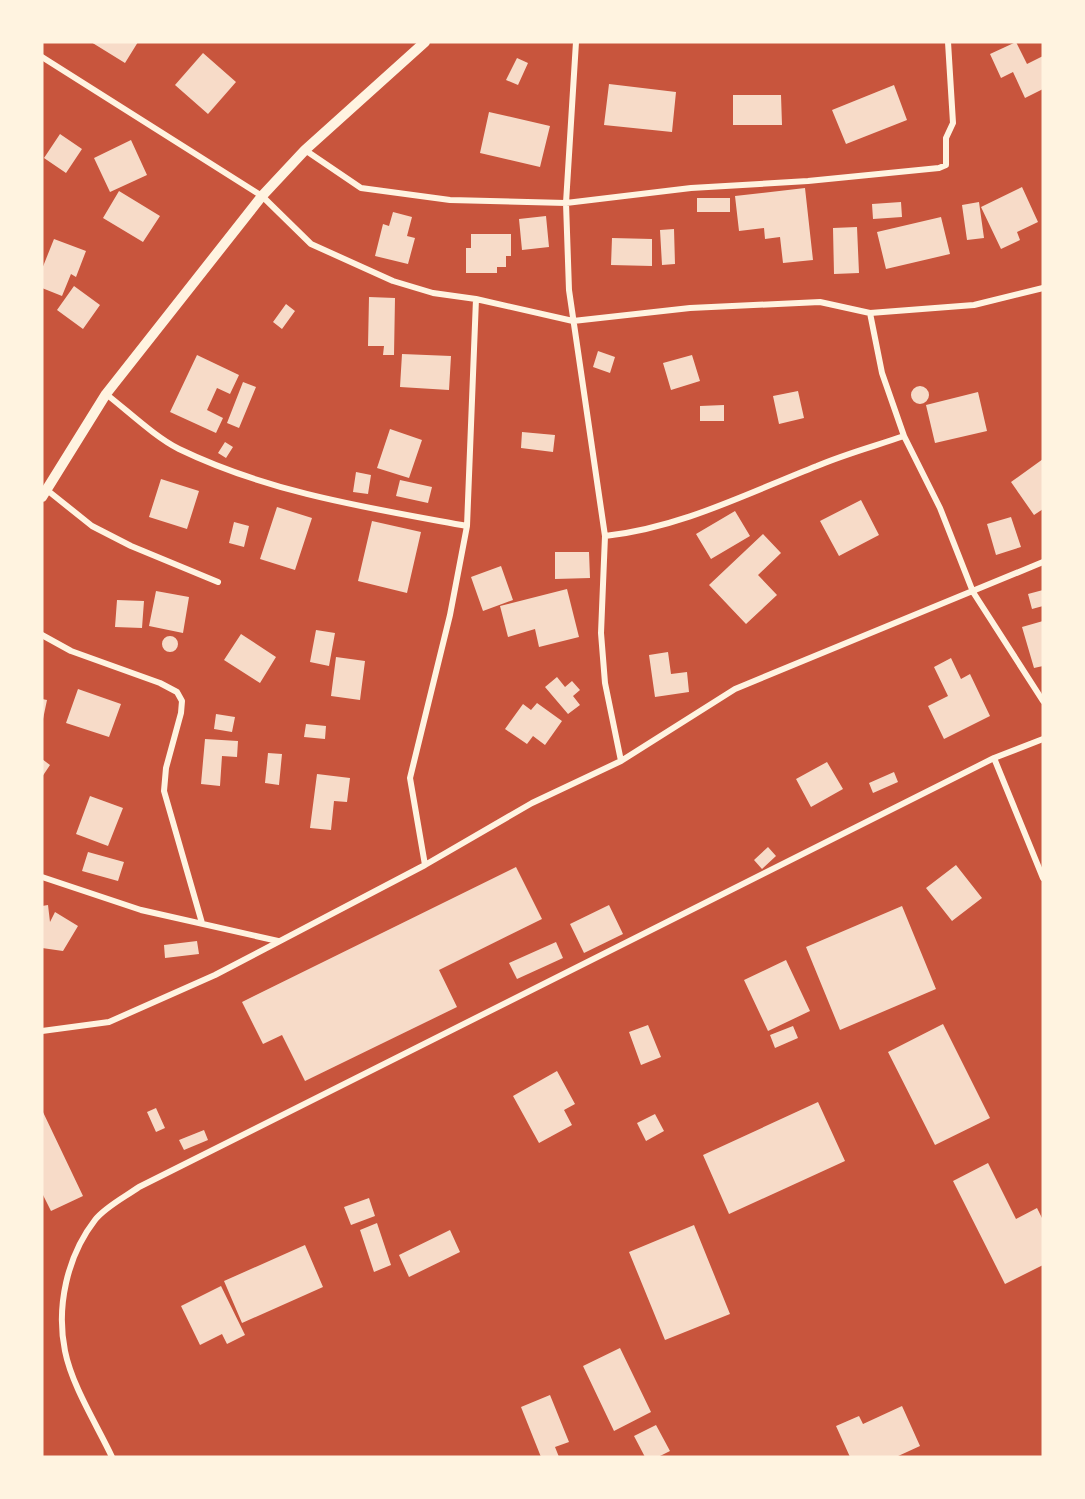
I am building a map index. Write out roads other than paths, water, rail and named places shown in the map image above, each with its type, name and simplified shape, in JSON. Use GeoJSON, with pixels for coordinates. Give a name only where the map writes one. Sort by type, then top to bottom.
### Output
{"type":"FeatureCollection","features":[{"type":"Feature","properties":{"kind":"street"},"geometry":{"type":"LineString","coordinates":[[218,582],[92,526],[44,494],[106,394],[262,196],[305,150],[425,42]]}},
{"type":"Feature","properties":{"kind":"street"},"geometry":{"type":"LineString","coordinates":[[576,42],[566,203],[573,321],[598,473],[605,536],[601,633],[605,683],[621,761]]}},
{"type":"Feature","properties":{"kind":"street"},"geometry":{"type":"LineString","coordinates":[[305,150],[361,188],[450,200],[566,203],[691,188],[808,181],[946,165],[946,138],[953,123],[948,42]]}},
{"type":"Feature","properties":{"kind":"street"},"geometry":{"type":"LineString","coordinates":[[42,57],[262,196],[311,244],[393,281],[433,293],[476,299],[573,321],[690,308],[820,302],[870,313],[974,305],[1043,288]]}},
{"type":"Feature","properties":{"kind":"street"},"geometry":{"type":"LineString","coordinates":[[424,865],[410,778],[450,615],[467,526],[476,299]]}},
{"type":"Feature","properties":{"kind":"street"},"geometry":{"type":"LineString","coordinates":[[870,313],[882,374],[904,436],[940,508],[973,592],[1043,701]]}},
{"type":"Feature","properties":{"kind":"street"},"geometry":{"type":"LineString","coordinates":[[106,394],[177,448],[254,479],[331,501],[467,526]]}},
{"type":"Feature","properties":{"kind":"street"},"geometry":{"type":"LineString","coordinates":[[605,536],[634,533],[715,508],[820,465],[904,436]]}},
{"type":"Feature","properties":{"kind":"street"},"geometry":{"type":"LineString","coordinates":[[42,1031],[109,1022],[214,975],[424,865],[532,803],[621,761],[735,689],[1043,562]]}},
{"type":"Feature","properties":{"kind":"street"},"geometry":{"type":"LineString","coordinates":[[42,635],[71,651],[160,683],[177,692],[182,701],[181,713],[166,768],[164,791],[202,923]]}},
{"type":"Feature","properties":{"kind":"street"},"geometry":{"type":"LineString","coordinates":[[112,1457],[83,1398],[65,1352],[63,1303],[73,1254],[96,1218],[139,1187],[994,758],[1043,738]]}},
{"type":"Feature","properties":{"kind":"street"},"geometry":{"type":"LineString","coordinates":[[994,758],[1043,878]]}},
{"type":"Feature","properties":{"kind":"street"},"geometry":{"type":"LineString","coordinates":[[42,877],[141,909],[278,941]]}}]}
